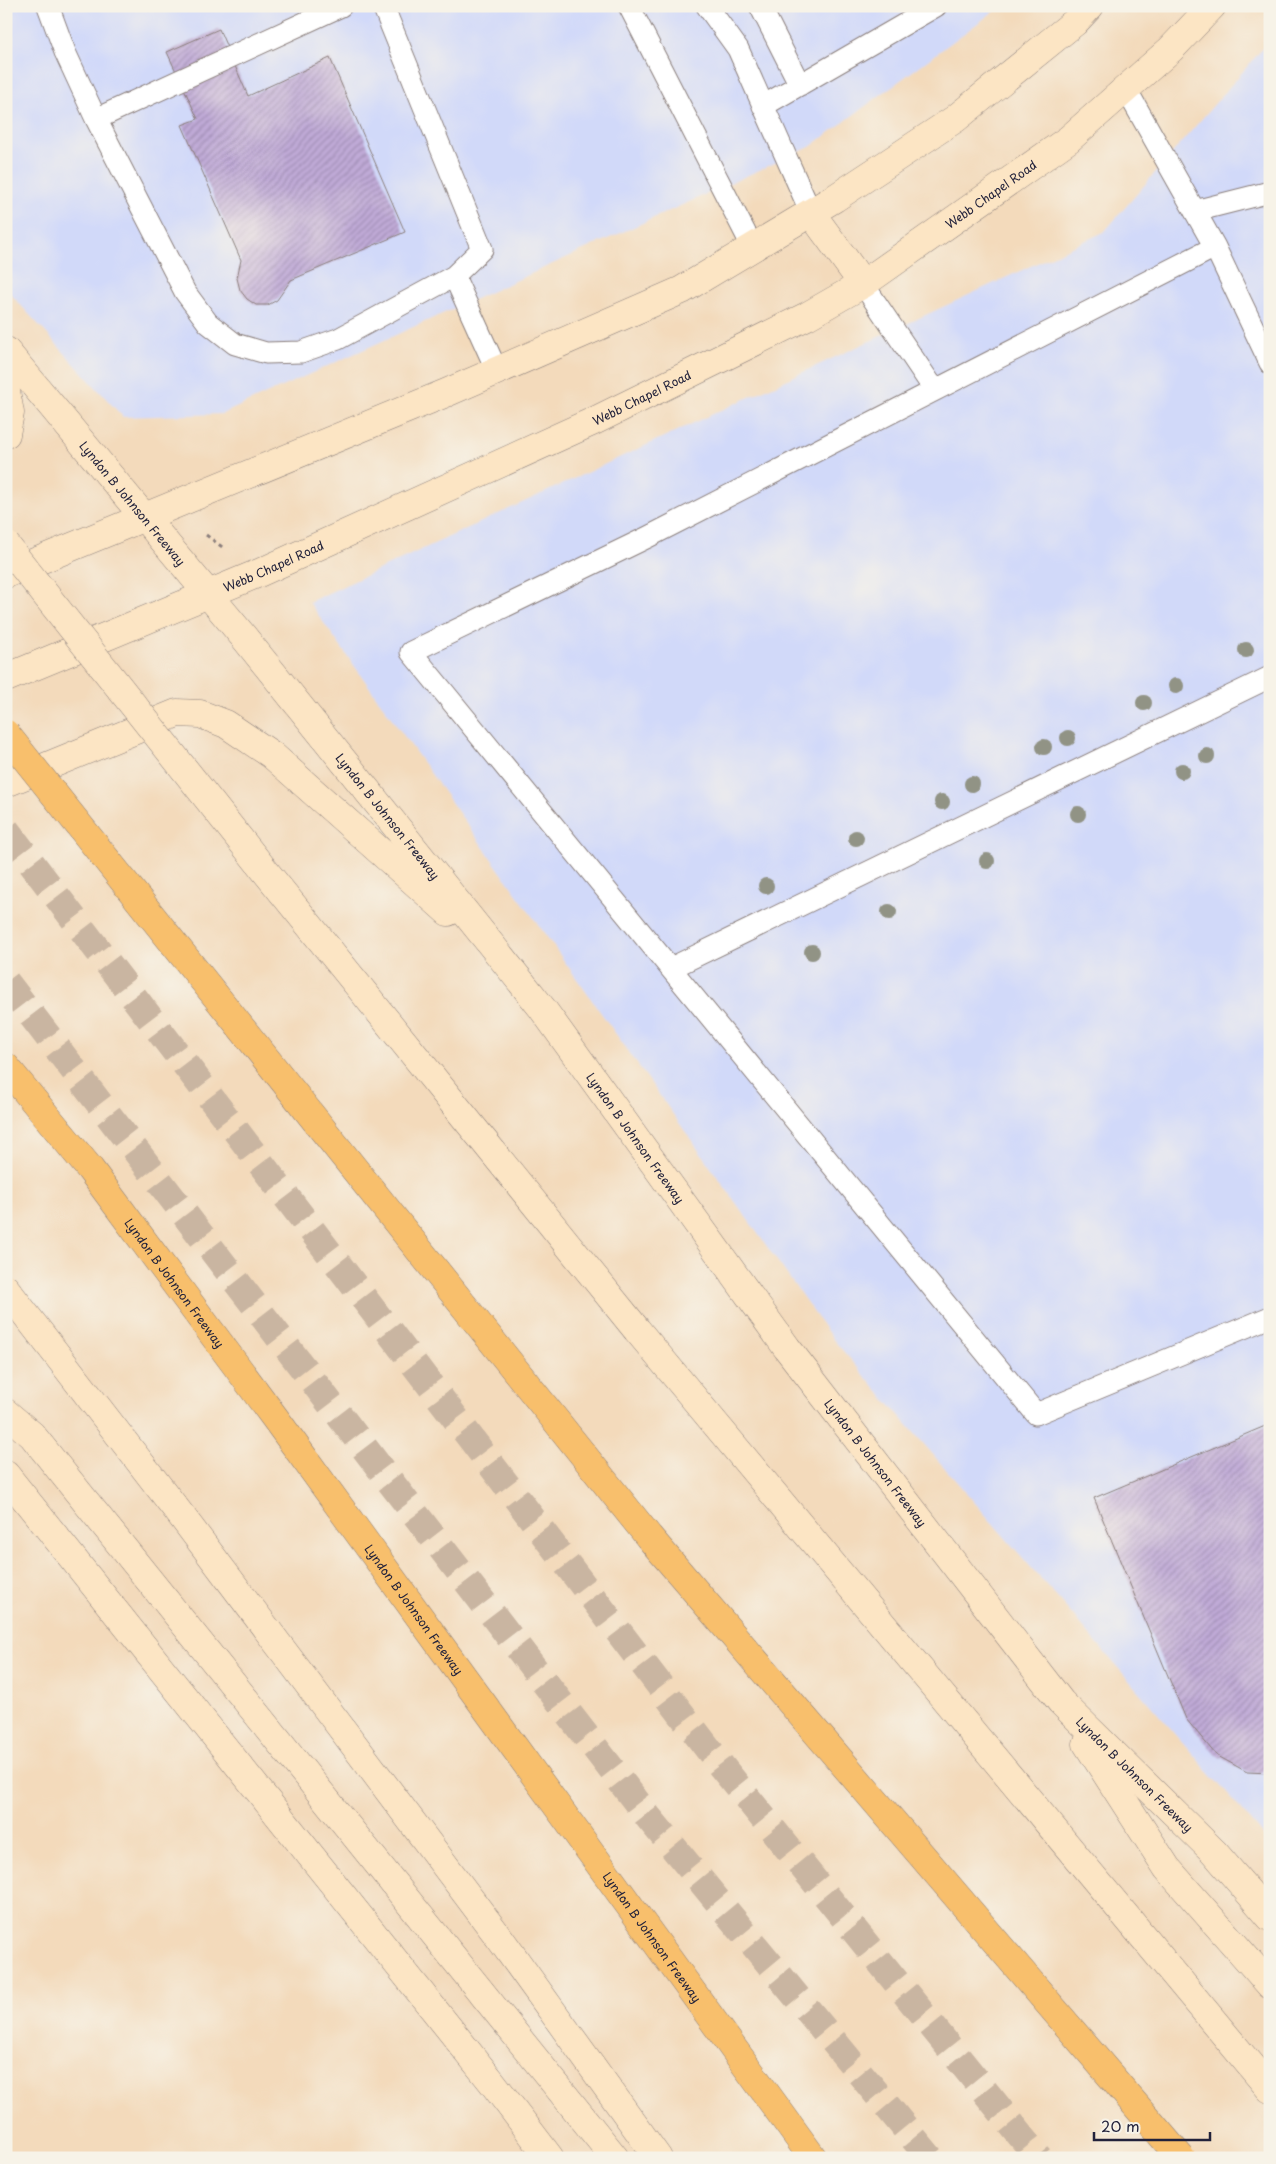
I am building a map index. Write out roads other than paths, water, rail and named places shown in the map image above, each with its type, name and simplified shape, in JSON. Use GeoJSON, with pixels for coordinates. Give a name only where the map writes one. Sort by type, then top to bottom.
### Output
{"type":"FeatureCollection","features":[{"type":"Feature","properties":{"kind":"highway"},"geometry":{"type":"LineString","coordinates":[[6,734],[649,1537],[1181,2158]]}},
{"type":"Feature","properties":{"kind":"highway","name":"Lyndon B Johnson Freeway"},"geometry":{"type":"LineString","coordinates":[[6,1067],[90,1169],[274,1418],[813,2158]]}},
{"type":"Feature","properties":{"kind":"main road"},"geometry":{"type":"LineString","coordinates":[[6,574],[497,371],[682,290],[811,213],[955,120],[1075,22],[1090,6]]}},
{"type":"Feature","properties":{"kind":"main road","name":"Webb Chapel Road"},"geometry":{"type":"LineString","coordinates":[[6,678],[209,596],[685,378],[807,316],[863,284],[1069,138],[1171,49],[1212,6]]}},
{"type":"Feature","properties":{"kind":"main road"},"geometry":{"type":"LineString","coordinates":[[811,213],[863,284]]}},
{"type":"Feature","properties":{"kind":"main road","name":"Lyndon B Johnson Freeway"},"geometry":{"type":"LineString","coordinates":[[6,351],[209,596],[548,1016],[787,1348],[1061,1702],[1214,1852],[1270,1917]]}},
{"type":"Feature","properties":{"kind":"main road"},"geometry":{"type":"LineString","coordinates":[[6,391],[10,413],[6,434]]}},
{"type":"Feature","properties":{"kind":"main road"},"geometry":{"type":"LineString","coordinates":[[6,545],[260,864],[637,1330],[1270,2089]]}},
{"type":"Feature","properties":{"kind":"main road"},"geometry":{"type":"LineString","coordinates":[[6,783],[177,713],[200,714],[226,724],[272,755],[508,967]]}},
{"type":"Feature","properties":{"kind":"main road"},"geometry":{"type":"LineString","coordinates":[[6,1289],[180,1514],[501,1940],[658,2158]]}},
{"type":"Feature","properties":{"kind":"main road"},"geometry":{"type":"LineString","coordinates":[[6,1414],[32,1435],[615,2158]]}},
{"type":"Feature","properties":{"kind":"main road"},"geometry":{"type":"LineString","coordinates":[[6,1476],[486,2074],[550,2158]]}},
{"type":"Feature","properties":{"kind":"main road"},"geometry":{"type":"LineString","coordinates":[[1061,1702],[1167,1868],[1270,1985]]}},
{"type":"Feature","properties":{"kind":"lane"},"geometry":{"type":"LineString","coordinates":[[48,6],[65,52],[96,119],[185,292],[208,323],[235,344],[266,353],[301,352],[338,338],[454,276],[482,249],[383,6]]}},
{"type":"Feature","properties":{"kind":"lane"},"geometry":{"type":"LineString","coordinates":[[96,119],[341,6]]}},
{"type":"Feature","properties":{"kind":"lane"},"geometry":{"type":"LineString","coordinates":[[629,6],[753,248]]}},
{"type":"Feature","properties":{"kind":"lane"},"geometry":{"type":"LineString","coordinates":[[707,6],[738,49],[811,213]]}},
{"type":"Feature","properties":{"kind":"lane"},"geometry":{"type":"LineString","coordinates":[[760,6],[800,85]]}},
{"type":"Feature","properties":{"kind":"lane"},"geometry":{"type":"LineString","coordinates":[[763,106],[936,6]]}},
{"type":"Feature","properties":{"kind":"lane"},"geometry":{"type":"LineString","coordinates":[[1126,89],[1215,247],[1270,363]]}},
{"type":"Feature","properties":{"kind":"lane"},"geometry":{"type":"LineString","coordinates":[[1195,211],[1270,192]]}},
{"type":"Feature","properties":{"kind":"lane"},"geometry":{"type":"LineString","coordinates":[[1215,247],[934,389],[648,537],[412,652],[1036,1414],[1270,1317]]}},
{"type":"Feature","properties":{"kind":"lane"},"geometry":{"type":"LineString","coordinates":[[454,276],[497,371]]}},
{"type":"Feature","properties":{"kind":"lane"},"geometry":{"type":"LineString","coordinates":[[863,284],[934,389]]}},
{"type":"Feature","properties":{"kind":"lane"},"geometry":{"type":"LineString","coordinates":[[670,968],[1270,677]]}},
{"type":"Feature","properties":{"kind":"tunnel"},"geometry":{"type":"LineString","coordinates":[[6,830],[722,1767],[1039,2158]]}},
{"type":"Feature","properties":{"kind":"tunnel"},"geometry":{"type":"LineString","coordinates":[[6,982],[649,1818],[930,2158]]}}]}
